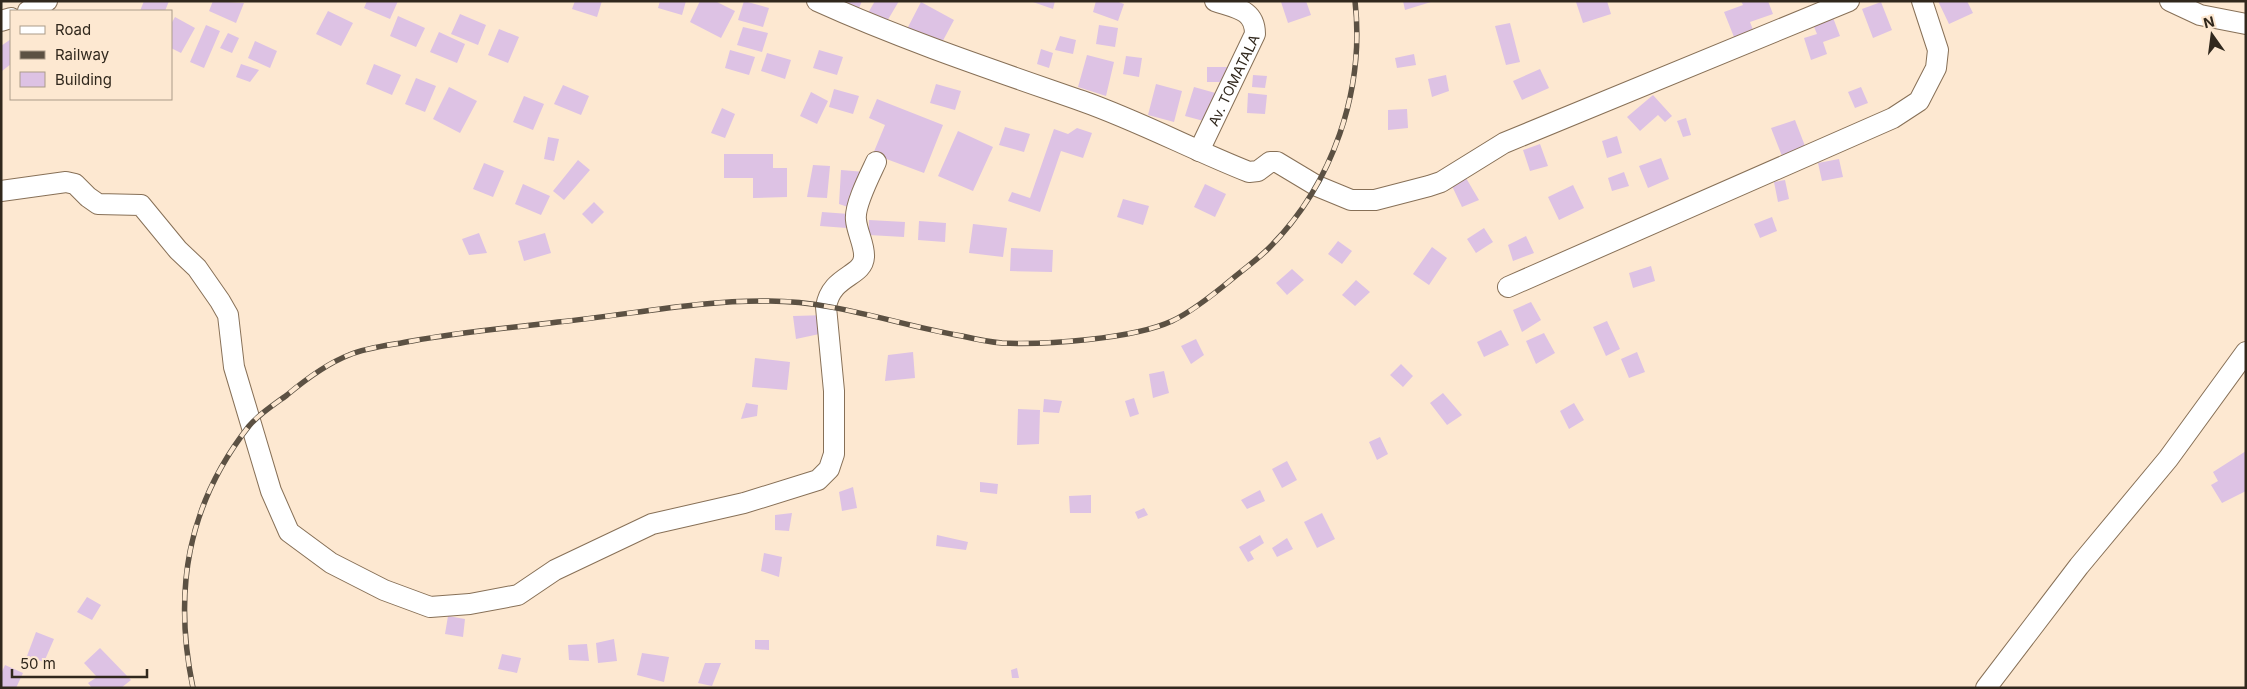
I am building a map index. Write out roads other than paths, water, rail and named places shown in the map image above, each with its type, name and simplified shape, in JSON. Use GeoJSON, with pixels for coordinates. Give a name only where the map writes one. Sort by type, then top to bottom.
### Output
{"type":"FeatureCollection","features":[{"type":"Feature","properties":{"kind":"street"},"geometry":{"type":"LineString","coordinates":[[30,10],[47,1]]}},
{"type":"Feature","properties":{"kind":"street"},"geometry":{"type":"LineString","coordinates":[[817,1],[881,30],[1083,102],[1249,172],[1258,171],[1270,162],[1277,162],[1340,197],[1351,200],[1374,200],[1441,182],[1504,143],[1849,1]]}},
{"type":"Feature","properties":{"kind":"street","name":"Av. TOMATALA"},"geometry":{"type":"LineString","coordinates":[[1199,151],[1255,34],[1255,23],[1251,16],[1215,1]]}},
{"type":"Feature","properties":{"kind":"street"},"geometry":{"type":"LineString","coordinates":[[1508,287],[1893,118],[1919,101],[1936,68],[1938,50],[1922,1]]}},
{"type":"Feature","properties":{"kind":"street"},"geometry":{"type":"LineString","coordinates":[[2170,1],[2200,15],[2246,24]]}},
{"type":"Feature","properties":{"kind":"street"},"geometry":{"type":"LineString","coordinates":[[1,191],[66,182],[75,184],[98,204],[141,206],[147,211],[178,250],[198,268],[228,315],[234,367],[271,491],[289,532],[331,563],[384,590],[430,607],[470,604],[518,595],[570,563],[652,524],[780,493],[818,480],[829,470],[834,454],[834,416],[826,307],[828,294],[839,282],[858,270],[864,258],[855,218],[876,162]]}},
{"type":"Feature","properties":{"kind":"street"},"geometry":{"type":"LineString","coordinates":[[1986,688],[2079,566],[2168,459],[2246,352]]}},
{"type":"Feature","properties":{"kind":"railway"},"geometry":{"type":"LineString","coordinates":[[193,688],[187,652],[186,583],[190,550],[199,518],[211,487],[228,456],[249,426],[262,413],[324,368],[356,352],[430,338],[690,305],[742,301],[794,302],[818,305],[1002,343],[1088,340],[1135,332],[1172,321],[1218,290],[1269,248],[1291,223],[1311,195],[1327,165],[1340,134],[1349,101],[1355,68],[1357,35],[1355,1]]}}]}
